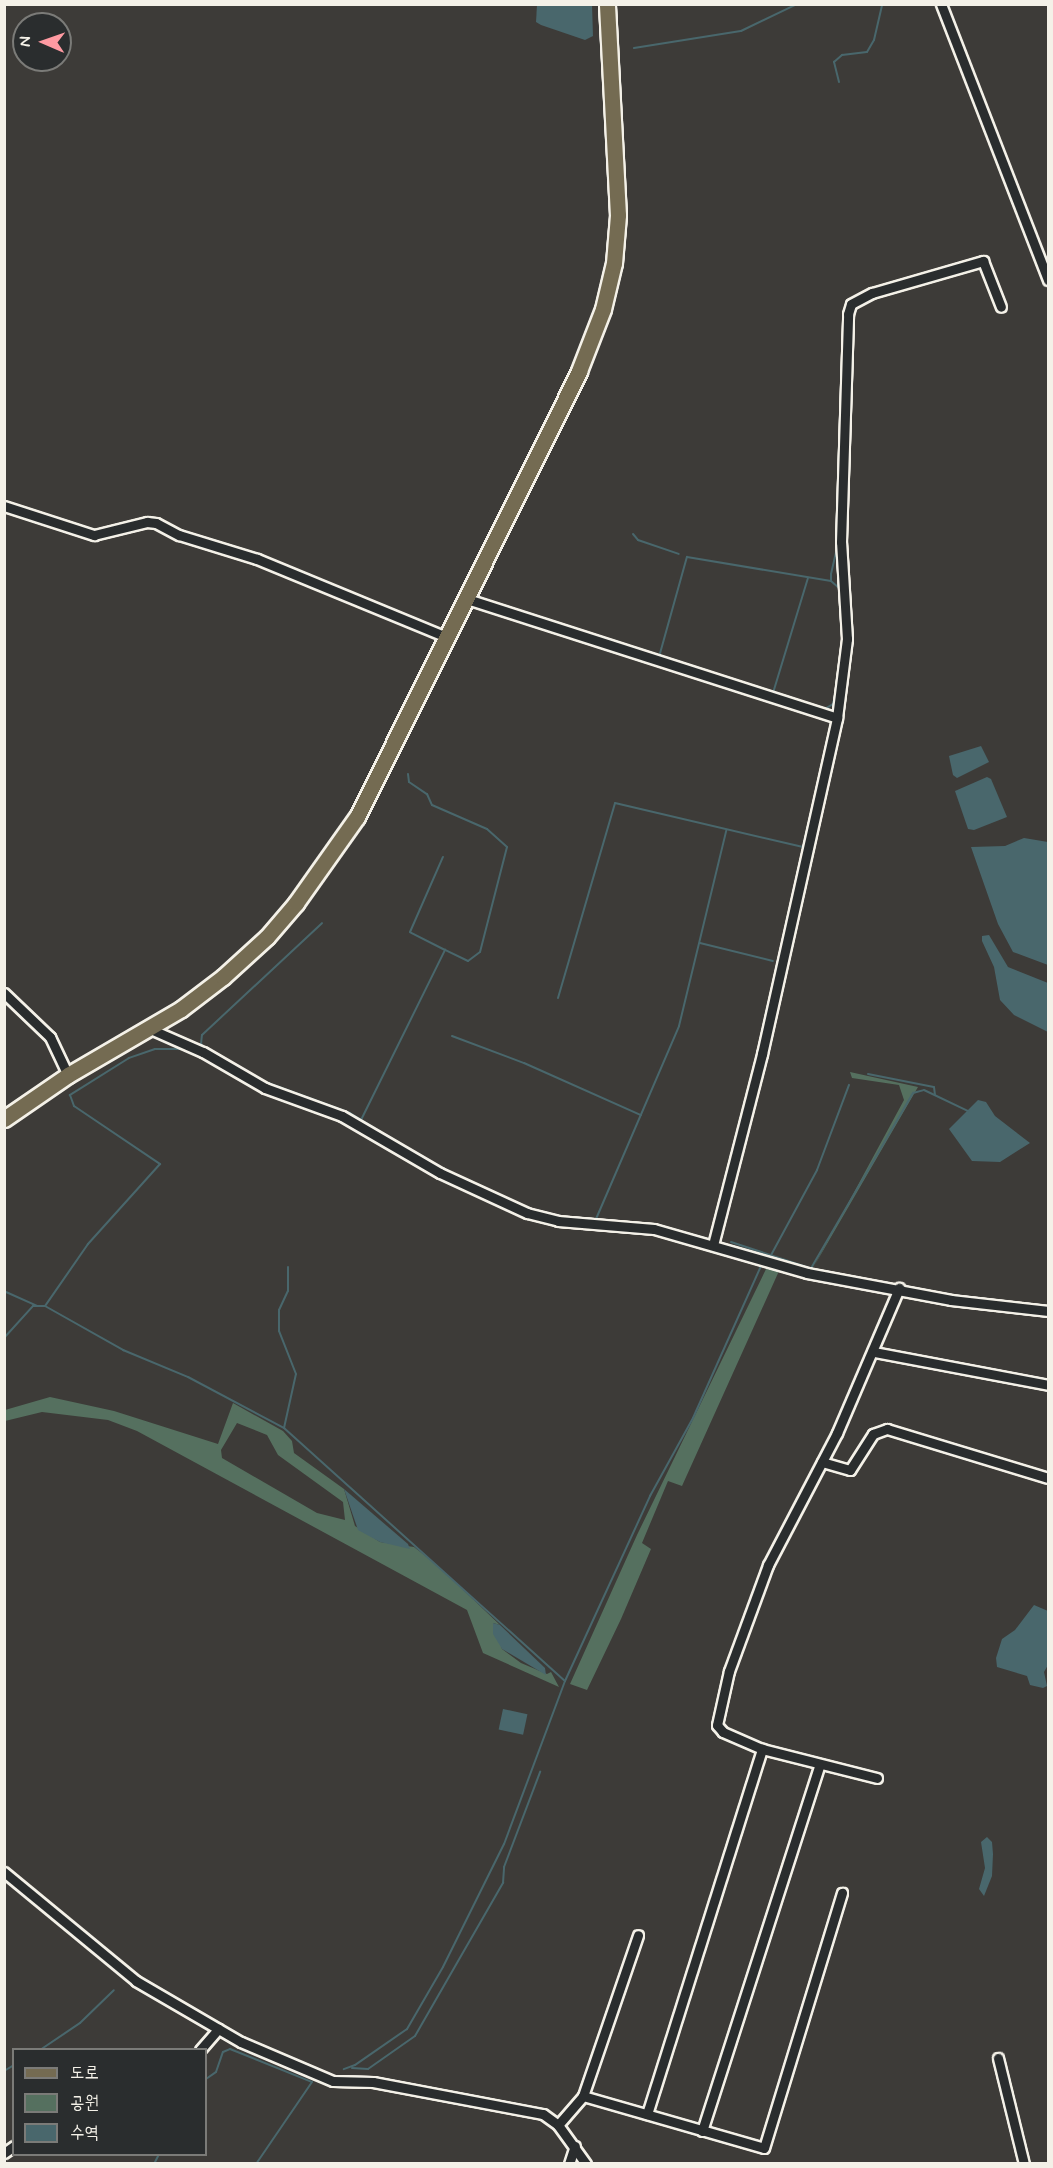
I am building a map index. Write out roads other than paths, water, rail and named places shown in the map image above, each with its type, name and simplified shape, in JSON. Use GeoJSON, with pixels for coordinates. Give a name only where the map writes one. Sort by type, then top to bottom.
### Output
{"type":"FeatureCollection","features":[{"type":"Feature","properties":{"kind":"main road"},"geometry":{"type":"LineString","coordinates":[[4,1119],[68,1075],[189,1003],[258,945],[324,868],[357,817],[579,370],[603,309],[614,263],[617,164],[607,4]]}},
{"type":"Feature","properties":{"kind":"street"},"geometry":{"type":"LineString","coordinates":[[941,4],[1048,280]]}},
{"type":"Feature","properties":{"kind":"street"},"geometry":{"type":"LineString","coordinates":[[713,1245],[762,1054],[837,718],[847,639],[841,542],[848,314],[851,304],[872,293],[983,261],[1001,307]]}},
{"type":"Feature","properties":{"kind":"street"},"geometry":{"type":"LineString","coordinates":[[4,506],[94,535],[147,522],[156,523],[179,535],[257,559],[446,637]]}},
{"type":"Feature","properties":{"kind":"street"},"geometry":{"type":"LineString","coordinates":[[464,598],[837,718]]}},
{"type":"Feature","properties":{"kind":"street"},"geometry":{"type":"LineString","coordinates":[[4,993],[50,1037],[68,1075]]}},
{"type":"Feature","properties":{"kind":"street"},"geometry":{"type":"LineString","coordinates":[[148,1028],[203,1052],[265,1088],[342,1116],[440,1173],[526,1213],[558,1221],[654,1229],[807,1274],[899,1288],[951,1300],[1048,1311]]}},
{"type":"Feature","properties":{"kind":"street"},"geometry":{"type":"LineString","coordinates":[[877,1778],[819,1766],[762,1749],[723,1732],[717,1725],[729,1671],[768,1565],[822,1462],[874,1352],[899,1288]]}},
{"type":"Feature","properties":{"kind":"street"},"geometry":{"type":"LineString","coordinates":[[874,1352],[1048,1385]]}},
{"type":"Feature","properties":{"kind":"street"},"geometry":{"type":"LineString","coordinates":[[822,1462],[850,1470],[873,1434],[887,1430],[1048,1478]]}},
{"type":"Feature","properties":{"kind":"street"},"geometry":{"type":"LineString","coordinates":[[647,2114],[762,1749]]}},
{"type":"Feature","properties":{"kind":"street"},"geometry":{"type":"LineString","coordinates":[[702,2131],[819,1766]]}},
{"type":"Feature","properties":{"kind":"street"},"geometry":{"type":"LineString","coordinates":[[4,1872],[136,1982],[218,2029],[333,2081],[373,2082],[524,2108],[558,2126],[586,2163]]}},
{"type":"Feature","properties":{"kind":"street"},"geometry":{"type":"LineString","coordinates":[[583,2096],[764,2148],[842,1893]]}},
{"type":"Feature","properties":{"kind":"street"},"geometry":{"type":"LineString","coordinates":[[558,2126],[583,2096],[638,1935]]}},
{"type":"Feature","properties":{"kind":"street"},"geometry":{"type":"LineString","coordinates":[[633,1950],[644,1954]]}},
{"type":"Feature","properties":{"kind":"street"},"geometry":{"type":"LineString","coordinates":[[201,2048],[218,2029]]}},
{"type":"Feature","properties":{"kind":"street"},"geometry":{"type":"LineString","coordinates":[[998,2058],[1024,2163]]}},
{"type":"Feature","properties":{"kind":"street"},"geometry":{"type":"LineString","coordinates":[[569,2163],[575,2146]]}},
{"type":"Feature","properties":{"kind":"water"},"geometry":{"type":"Polygon","coordinates":[[[537,5],[592,5],[593,36],[585,40],[541,25],[536,22],[537,5]]]}},
{"type":"Feature","properties":{"kind":"water"},"geometry":{"type":"Polygon","coordinates":[[[981,746],[989,762],[957,778],[953,775],[949,756],[981,746]]]}},
{"type":"Feature","properties":{"kind":"water"},"geometry":{"type":"Polygon","coordinates":[[[987,777],[991,779],[1007,817],[974,830],[968,829],[955,791],[987,777]]]}},
{"type":"Feature","properties":{"kind":"water"},"geometry":{"type":"Polygon","coordinates":[[[1024,838],[1048,842],[1048,965],[1013,952],[998,924],[971,847],[1005,846],[1024,838]]]}},
{"type":"Feature","properties":{"kind":"water"},"geometry":{"type":"Polygon","coordinates":[[[989,935],[1008,967],[1048,983],[1048,1032],[1014,1015],[1000,1000],[994,967],[982,941],[982,936],[989,935]]]}},
{"type":"Feature","properties":{"kind":"water"},"geometry":{"type":"Polygon","coordinates":[[[978,1100],[986,1102],[995,1116],[1030,1143],[1000,1162],[972,1161],[949,1129],[978,1100]]]}},
{"type":"Feature","properties":{"kind":"water"},"geometry":{"type":"Polygon","coordinates":[[[344,1489],[408,1544],[410,1549],[380,1542],[358,1530],[344,1489]]]}},
{"type":"Feature","properties":{"kind":"water"},"geometry":{"type":"Polygon","coordinates":[[[1034,1605],[1048,1611],[1048,1665],[1044,1672],[1047,1686],[1043,1688],[1030,1685],[1027,1676],[997,1667],[996,1658],[1002,1639],[1015,1630],[1034,1605]]]}},
{"type":"Feature","properties":{"kind":"water"},"geometry":{"type":"Polygon","coordinates":[[[493,1623],[500,1625],[545,1668],[546,1675],[502,1649],[493,1634],[493,1623]]]}},
{"type":"Feature","properties":{"kind":"water"},"geometry":{"type":"Polygon","coordinates":[[[503,1709],[527,1714],[523,1735],[499,1730],[503,1709]]]}},
{"type":"Feature","properties":{"kind":"water"},"geometry":{"type":"Polygon","coordinates":[[[987,1837],[992,1842],[992,1876],[984,1896],[979,1889],[985,1868],[981,1842],[987,1837]]]}},
{"type":"Feature","properties":{"kind":"waterway"},"geometry":{"type":"LineString","coordinates":[[634,48],[741,31],[797,4]]}},
{"type":"Feature","properties":{"kind":"waterway"},"geometry":{"type":"LineString","coordinates":[[839,82],[834,62],[842,55],[867,52],[874,40],[882,4]]}},
{"type":"Feature","properties":{"kind":"waterway"},"geometry":{"type":"LineString","coordinates":[[633,534],[638,540],[679,554]]}},
{"type":"Feature","properties":{"kind":"waterway"},"geometry":{"type":"LineString","coordinates":[[837,548],[831,581],[839,588]]}},
{"type":"Feature","properties":{"kind":"waterway"},"geometry":{"type":"LineString","coordinates":[[659,657],[687,557],[831,581]]}},
{"type":"Feature","properties":{"kind":"waterway"},"geometry":{"type":"LineString","coordinates":[[773,693],[808,578]]}},
{"type":"Feature","properties":{"kind":"waterway"},"geometry":{"type":"LineString","coordinates":[[823,710],[833,704],[835,695]]}},
{"type":"Feature","properties":{"kind":"waterway"},"geometry":{"type":"LineString","coordinates":[[408,774],[409,782],[427,794],[432,805],[487,829],[507,847],[480,952],[468,961],[445,950]]}},
{"type":"Feature","properties":{"kind":"waterway"},"geometry":{"type":"LineString","coordinates":[[558,998],[615,803],[802,847]]}},
{"type":"Feature","properties":{"kind":"waterway"},"geometry":{"type":"LineString","coordinates":[[596,1219],[679,1026],[726,831]]}},
{"type":"Feature","properties":{"kind":"waterway"},"geometry":{"type":"LineString","coordinates":[[361,1120],[445,950],[410,932],[443,857]]}},
{"type":"Feature","properties":{"kind":"waterway"},"geometry":{"type":"LineString","coordinates":[[206,1049],[201,1044],[202,1035],[322,923]]}},
{"type":"Feature","properties":{"kind":"waterway"},"geometry":{"type":"LineString","coordinates":[[700,943],[773,961]]}},
{"type":"Feature","properties":{"kind":"waterway"},"geometry":{"type":"LineString","coordinates":[[452,1036],[524,1063],[641,1115]]}},
{"type":"Feature","properties":{"kind":"waterway"},"geometry":{"type":"LineString","coordinates":[[185,1049],[155,1049],[129,1058],[70,1095],[74,1106],[160,1164],[88,1244],[45,1306],[123,1350],[188,1377],[284,1428],[565,1681],[504,1844],[443,1967],[407,2029],[355,2065],[344,2069]]}},
{"type":"Feature","properties":{"kind":"waterway"},"geometry":{"type":"LineString","coordinates":[[222,1068],[254,1088],[345,1123]]}},
{"type":"Feature","properties":{"kind":"waterway"},"geometry":{"type":"LineString","coordinates":[[868,1074],[934,1087],[935,1095]]}},
{"type":"Feature","properties":{"kind":"waterway"},"geometry":{"type":"LineString","coordinates":[[260,1080],[350,1113],[422,1157]]}},
{"type":"Feature","properties":{"kind":"waterway"},"geometry":{"type":"LineString","coordinates":[[770,1257],[817,1170],[849,1085]]}},
{"type":"Feature","properties":{"kind":"waterway"},"geometry":{"type":"LineString","coordinates":[[810,1270],[913,1093],[924,1090],[968,1111]]}},
{"type":"Feature","properties":{"kind":"waterway"},"geometry":{"type":"LineString","coordinates":[[441,1179],[515,1212]]}},
{"type":"Feature","properties":{"kind":"waterway"},"geometry":{"type":"LineString","coordinates":[[521,1206],[533,1210]]}},
{"type":"Feature","properties":{"kind":"waterway"},"geometry":{"type":"LineString","coordinates":[[580,1218],[646,1224]]}},
{"type":"Feature","properties":{"kind":"waterway"},"geometry":{"type":"LineString","coordinates":[[534,1219],[602,1229]]}},
{"type":"Feature","properties":{"kind":"waterway"},"geometry":{"type":"LineString","coordinates":[[663,1227],[713,1240]]}},
{"type":"Feature","properties":{"kind":"waterway"},"geometry":{"type":"LineString","coordinates":[[718,1242],[779,1260]]}},
{"type":"Feature","properties":{"kind":"waterway"},"geometry":{"type":"LineString","coordinates":[[731,1242],[813,1269]]}},
{"type":"Feature","properties":{"kind":"waterway"},"geometry":{"type":"LineString","coordinates":[[565,1681],[650,1496],[693,1418],[762,1264]]}},
{"type":"Feature","properties":{"kind":"waterway"},"geometry":{"type":"LineString","coordinates":[[284,1428],[296,1374],[279,1331],[279,1310],[288,1291],[288,1267]]}},
{"type":"Feature","properties":{"kind":"waterway"},"geometry":{"type":"LineString","coordinates":[[6,1292],[37,1306]]}},
{"type":"Feature","properties":{"kind":"waterway"},"geometry":{"type":"LineString","coordinates":[[4,1338],[33,1306],[45,1306]]}},
{"type":"Feature","properties":{"kind":"waterway"},"geometry":{"type":"LineString","coordinates":[[352,2068],[368,2069],[415,2036],[503,1883],[504,1867],[540,1772]]}},
{"type":"Feature","properties":{"kind":"waterway"},"geometry":{"type":"LineString","coordinates":[[43,2048],[80,2023],[114,1990]]}},
{"type":"Feature","properties":{"kind":"waterway"},"geometry":{"type":"LineString","coordinates":[[207,2078],[216,2072],[223,2052],[230,2049],[312,2082],[256,2164]]}},
{"type":"Feature","properties":{"kind":"waterway"},"geometry":{"type":"LineString","coordinates":[[4,2071],[12,2066]]}},
{"type":"Feature","properties":{"kind":"waterway"},"geometry":{"type":"LineString","coordinates":[[154,2164],[158,2156]]}}]}
